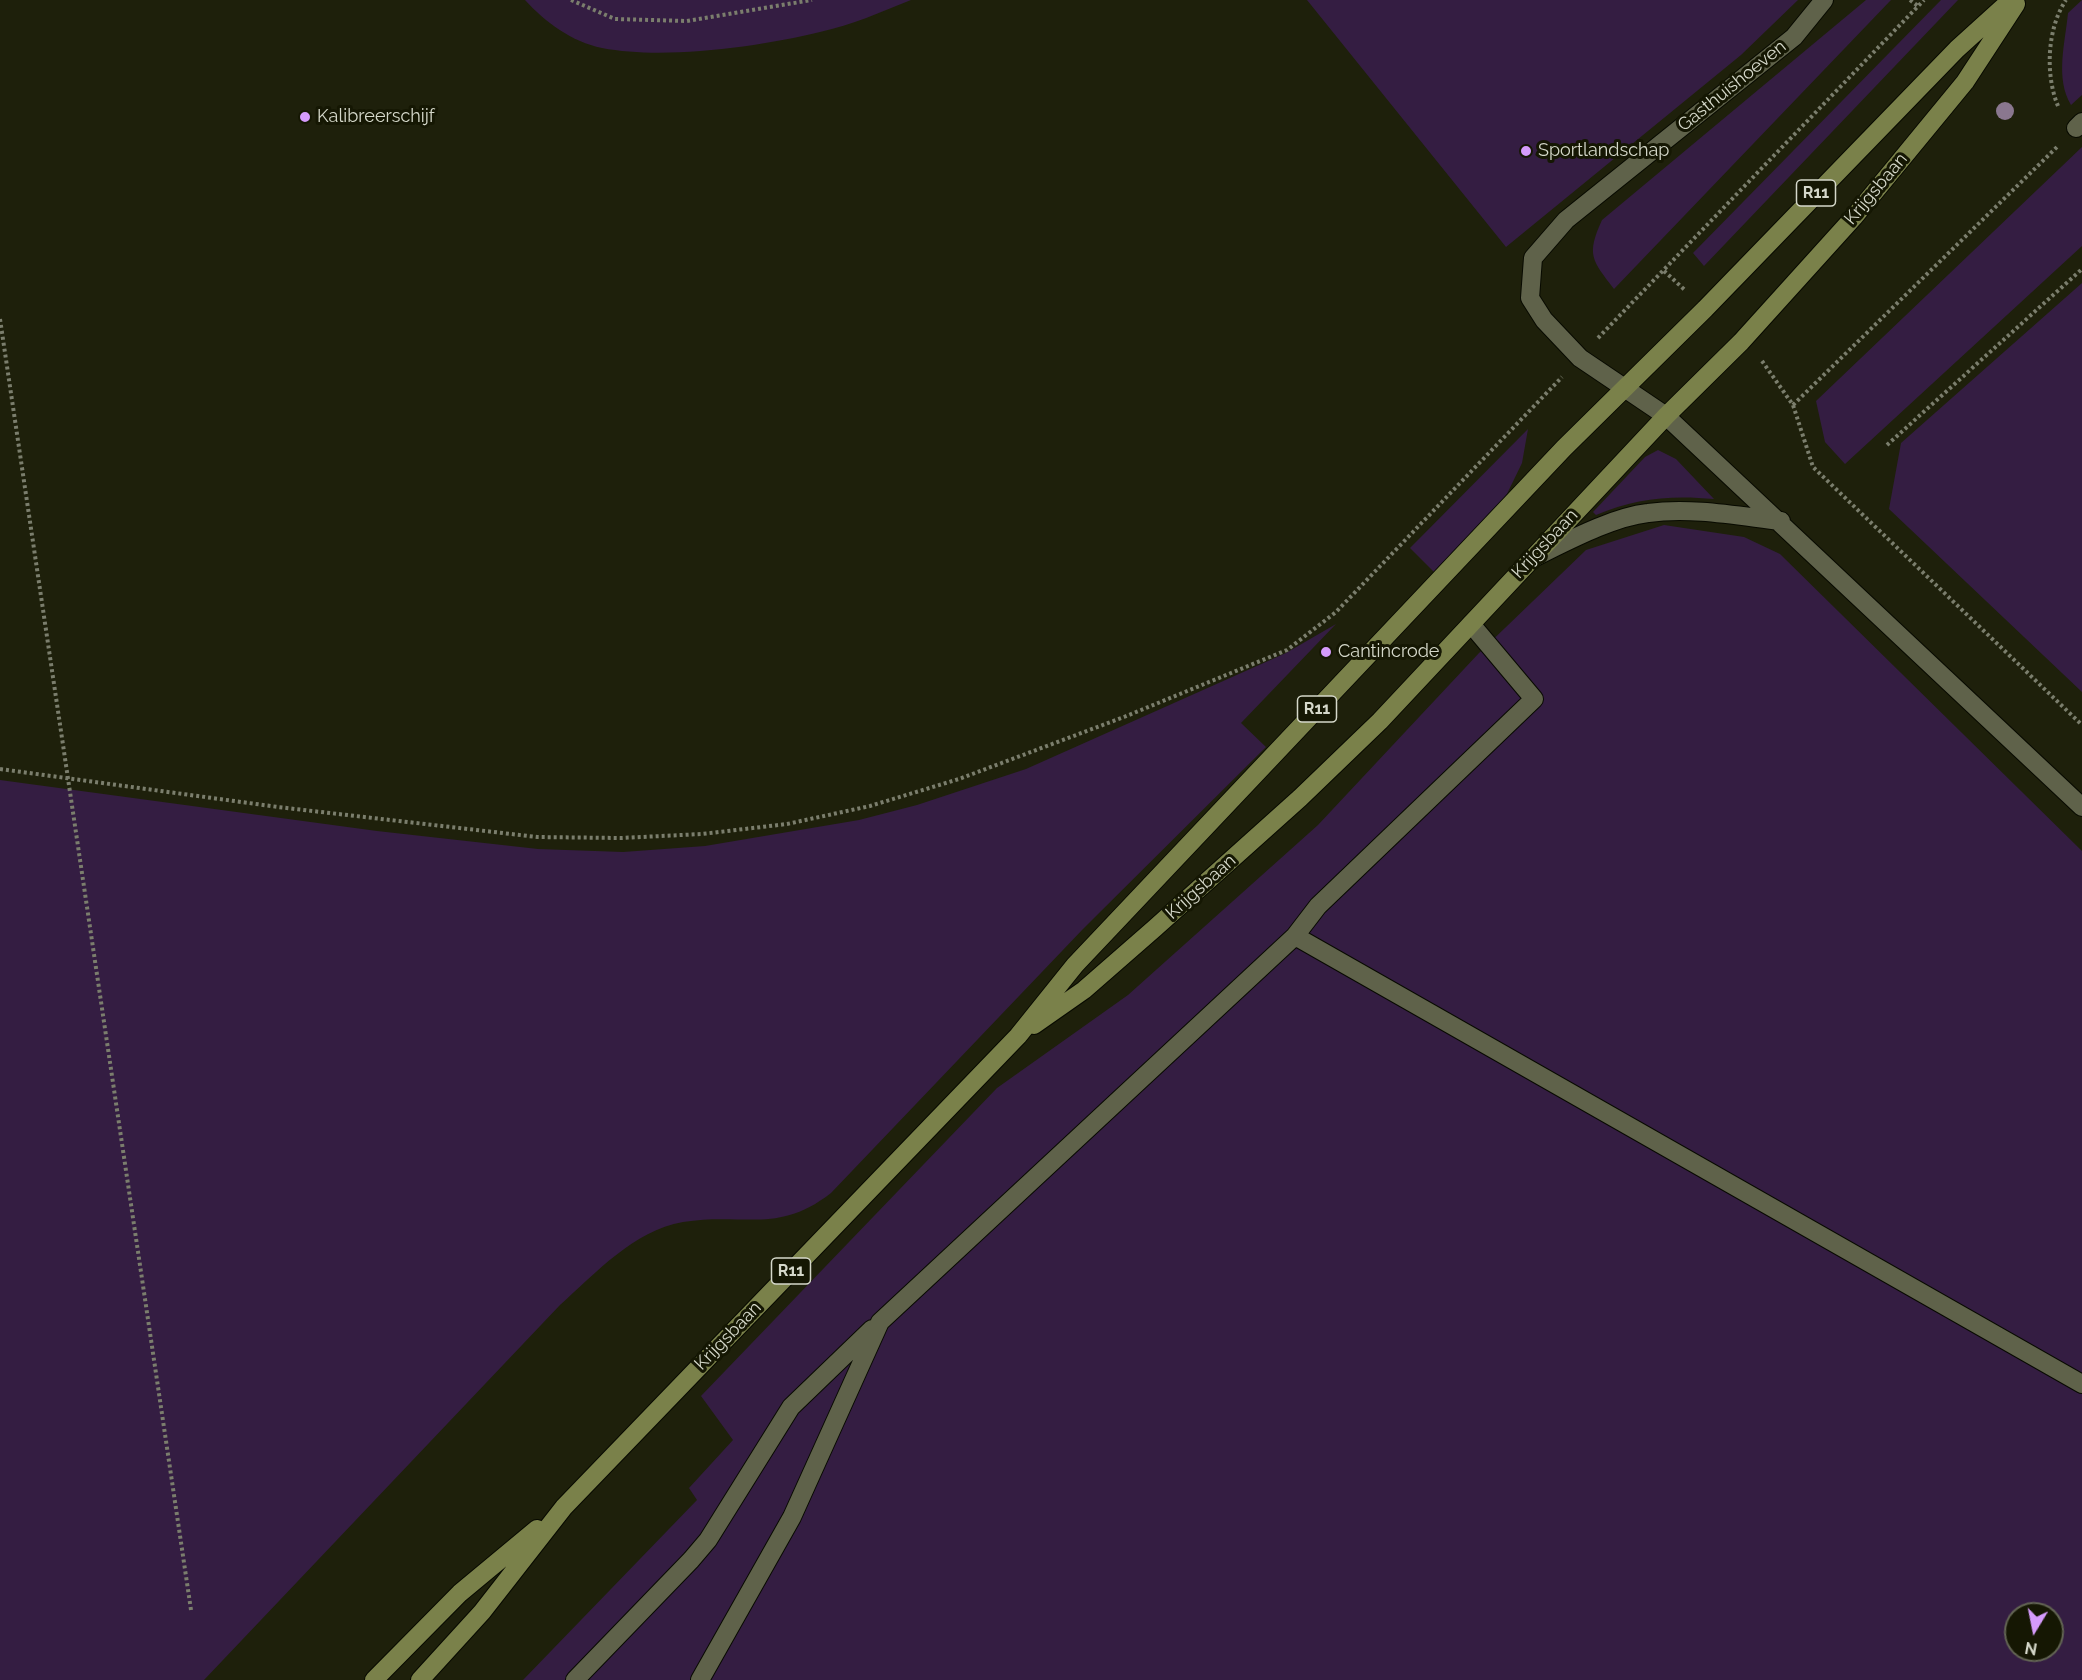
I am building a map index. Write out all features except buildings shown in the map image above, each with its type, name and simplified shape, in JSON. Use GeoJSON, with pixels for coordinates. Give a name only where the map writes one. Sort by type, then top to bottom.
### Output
{"type":"FeatureCollection","features":[{"type":"Feature","properties":{"kind":"main road","name":"Krijgsbaan"},"geometry":{"type":"LineString","coordinates":[[420,1680],[482,1612],[564,1507],[1018,1036],[1075,965],[1624,388],[1705,309],[1956,49],[2011,0]]}},
{"type":"Feature","properties":{"kind":"main road","name":"Krijgsbaan"},"geometry":{"type":"LineString","coordinates":[[1018,1036],[1084,990],[1300,798],[1380,721],[1666,416],[1741,342],[1854,217],[1965,82],[2019,0]]}},
{"type":"Feature","properties":{"kind":"main road","name":"Krijgsbaan"},"geometry":{"type":"LineString","coordinates":[[374,1680],[460,1593],[564,1507]]}},
{"type":"Feature","properties":{"kind":"street","name":"Gasthuishoeven"},"geometry":{"type":"LineString","coordinates":[[1824,0],[1794,37],[1566,219],[1533,258],[1530,298],[1544,321],[1580,358],[1666,416],[2082,807]]}},
{"type":"Feature","properties":{"kind":"street"},"geometry":{"type":"LineString","coordinates":[[1531,559],[1588,531],[1647,513],[1725,514],[1781,522]]}},
{"type":"Feature","properties":{"kind":"street"},"geometry":{"type":"LineString","coordinates":[[575,1680],[708,1540],[791,1407],[1295,936],[1318,906],[1534,699],[1472,624]]}},
{"type":"Feature","properties":{"kind":"street"},"geometry":{"type":"LineString","coordinates":[[1295,936],[2082,1384]]}},
{"type":"Feature","properties":{"kind":"street"},"geometry":{"type":"LineString","coordinates":[[700,1680],[792,1517],[880,1322]]}},
{"type":"Feature","properties":{"kind":"path"},"geometry":{"type":"LineString","coordinates":[[571,0],[615,19],[687,21],[812,0]]}},
{"type":"Feature","properties":{"kind":"path"},"geometry":{"type":"LineString","coordinates":[[1910,0],[1917,6]]}},
{"type":"Feature","properties":{"kind":"path"},"geometry":{"type":"LineString","coordinates":[[0,769],[386,821],[537,837],[621,838],[702,834],[787,824],[870,806],[959,779],[1124,717],[1287,650],[1336,612],[1630,303],[1664,272],[1924,0]]}},
{"type":"Feature","properties":{"kind":"path"},"geometry":{"type":"LineString","coordinates":[[1793,405],[2079,125],[2062,114],[2053,93],[2049,70],[2060,10],[2066,0]]}},
{"type":"Feature","properties":{"kind":"path"},"geometry":{"type":"LineString","coordinates":[[1887,445],[2082,269]]}},
{"type":"Feature","properties":{"kind":"path"},"geometry":{"type":"LineString","coordinates":[[1664,272],[1705,309]]}},
{"type":"Feature","properties":{"kind":"path"},"geometry":{"type":"LineString","coordinates":[[0,320],[191,1610]]}},
{"type":"Feature","properties":{"kind":"path"},"geometry":{"type":"LineString","coordinates":[[1741,342],[1766,364],[1793,405],[1813,467],[2082,725]]}},
{"type":"Feature","properties":{"kind":"shaded area"},"geometry":{"type":"Polygon","coordinates":[[[525,0],[911,0],[843,26],[769,43],[711,50],[653,53],[602,48],[580,41],[550,23],[525,0]]]}},
{"type":"Feature","properties":{"kind":"shaded area","name":"Sportlandschap"},"geometry":{"type":"Polygon","coordinates":[[[1307,0],[1798,0],[1741,55],[1506,247],[1307,0]]]}},
{"type":"Feature","properties":{"kind":"shaded area"},"geometry":{"type":"Polygon","coordinates":[[[1866,0],[1891,0],[1614,289],[1596,264],[1594,257],[1594,241],[1602,220],[1866,0]]]}},
{"type":"Feature","properties":{"kind":"shaded area"},"geometry":{"type":"Polygon","coordinates":[[[1941,0],[1958,0],[1704,266],[1693,253],[1941,0]]]}},
{"type":"Feature","properties":{"kind":"shaded area"},"geometry":{"type":"Polygon","coordinates":[[[2082,0],[2082,95],[2071,105],[2063,84],[2063,49],[2068,13],[2082,0]]]}},
{"type":"Feature","properties":{"kind":"shaded area"},"geometry":{"type":"Polygon","coordinates":[[[2082,147],[2082,246],[1845,464],[1825,442],[1816,401],[2082,147]]]}},
{"type":"Feature","properties":{"kind":"shaded area"},"geometry":{"type":"Polygon","coordinates":[[[2082,283],[2082,692],[1889,509],[1901,443],[2082,283]]]}},
{"type":"Feature","properties":{"kind":"shaded area"},"geometry":{"type":"Polygon","coordinates":[[[1528,429],[1522,463],[1505,498],[1434,572],[1410,548],[1528,429]]]}},
{"type":"Feature","properties":{"kind":"shaded area"},"geometry":{"type":"Polygon","coordinates":[[[1658,450],[1676,459],[1714,499],[1683,497],[1654,499],[1639,501],[1596,515],[1593,512],[1645,457],[1658,450]]]}},
{"type":"Feature","properties":{"kind":"shaded area"},"geometry":{"type":"Polygon","coordinates":[[[1664,525],[1744,537],[1780,554],[2082,851],[2082,1680],[523,1680],[697,1500],[689,1488],[733,1440],[701,1396],[997,1088],[1128,995],[1318,825],[1479,653],[1586,550],[1664,525]]]}},
{"type":"Feature","properties":{"kind":"shaded area"},"geometry":{"type":"Polygon","coordinates":[[[1336,624],[1241,723],[1266,747],[1083,929],[831,1193],[812,1206],[777,1218],[705,1220],[683,1222],[665,1227],[648,1234],[616,1255],[560,1305],[204,1680],[0,1680],[0,780],[377,831],[538,849],[623,852],[705,846],[859,820],[917,805],[1026,769],[1286,653],[1336,624]]]}},
{"type":"Feature","properties":{"kind":"place","name":"Kalibreerschijf"},"geometry":{"type":"Point","coordinates":[305,117]}},
{"type":"Feature","properties":{"kind":"place","name":"Sportlandschap"},"geometry":{"type":"Point","coordinates":[1526,151]}},
{"type":"Feature","properties":{"kind":"place","name":"Cantincrode"},"geometry":{"type":"Point","coordinates":[1326,652]}}]}
